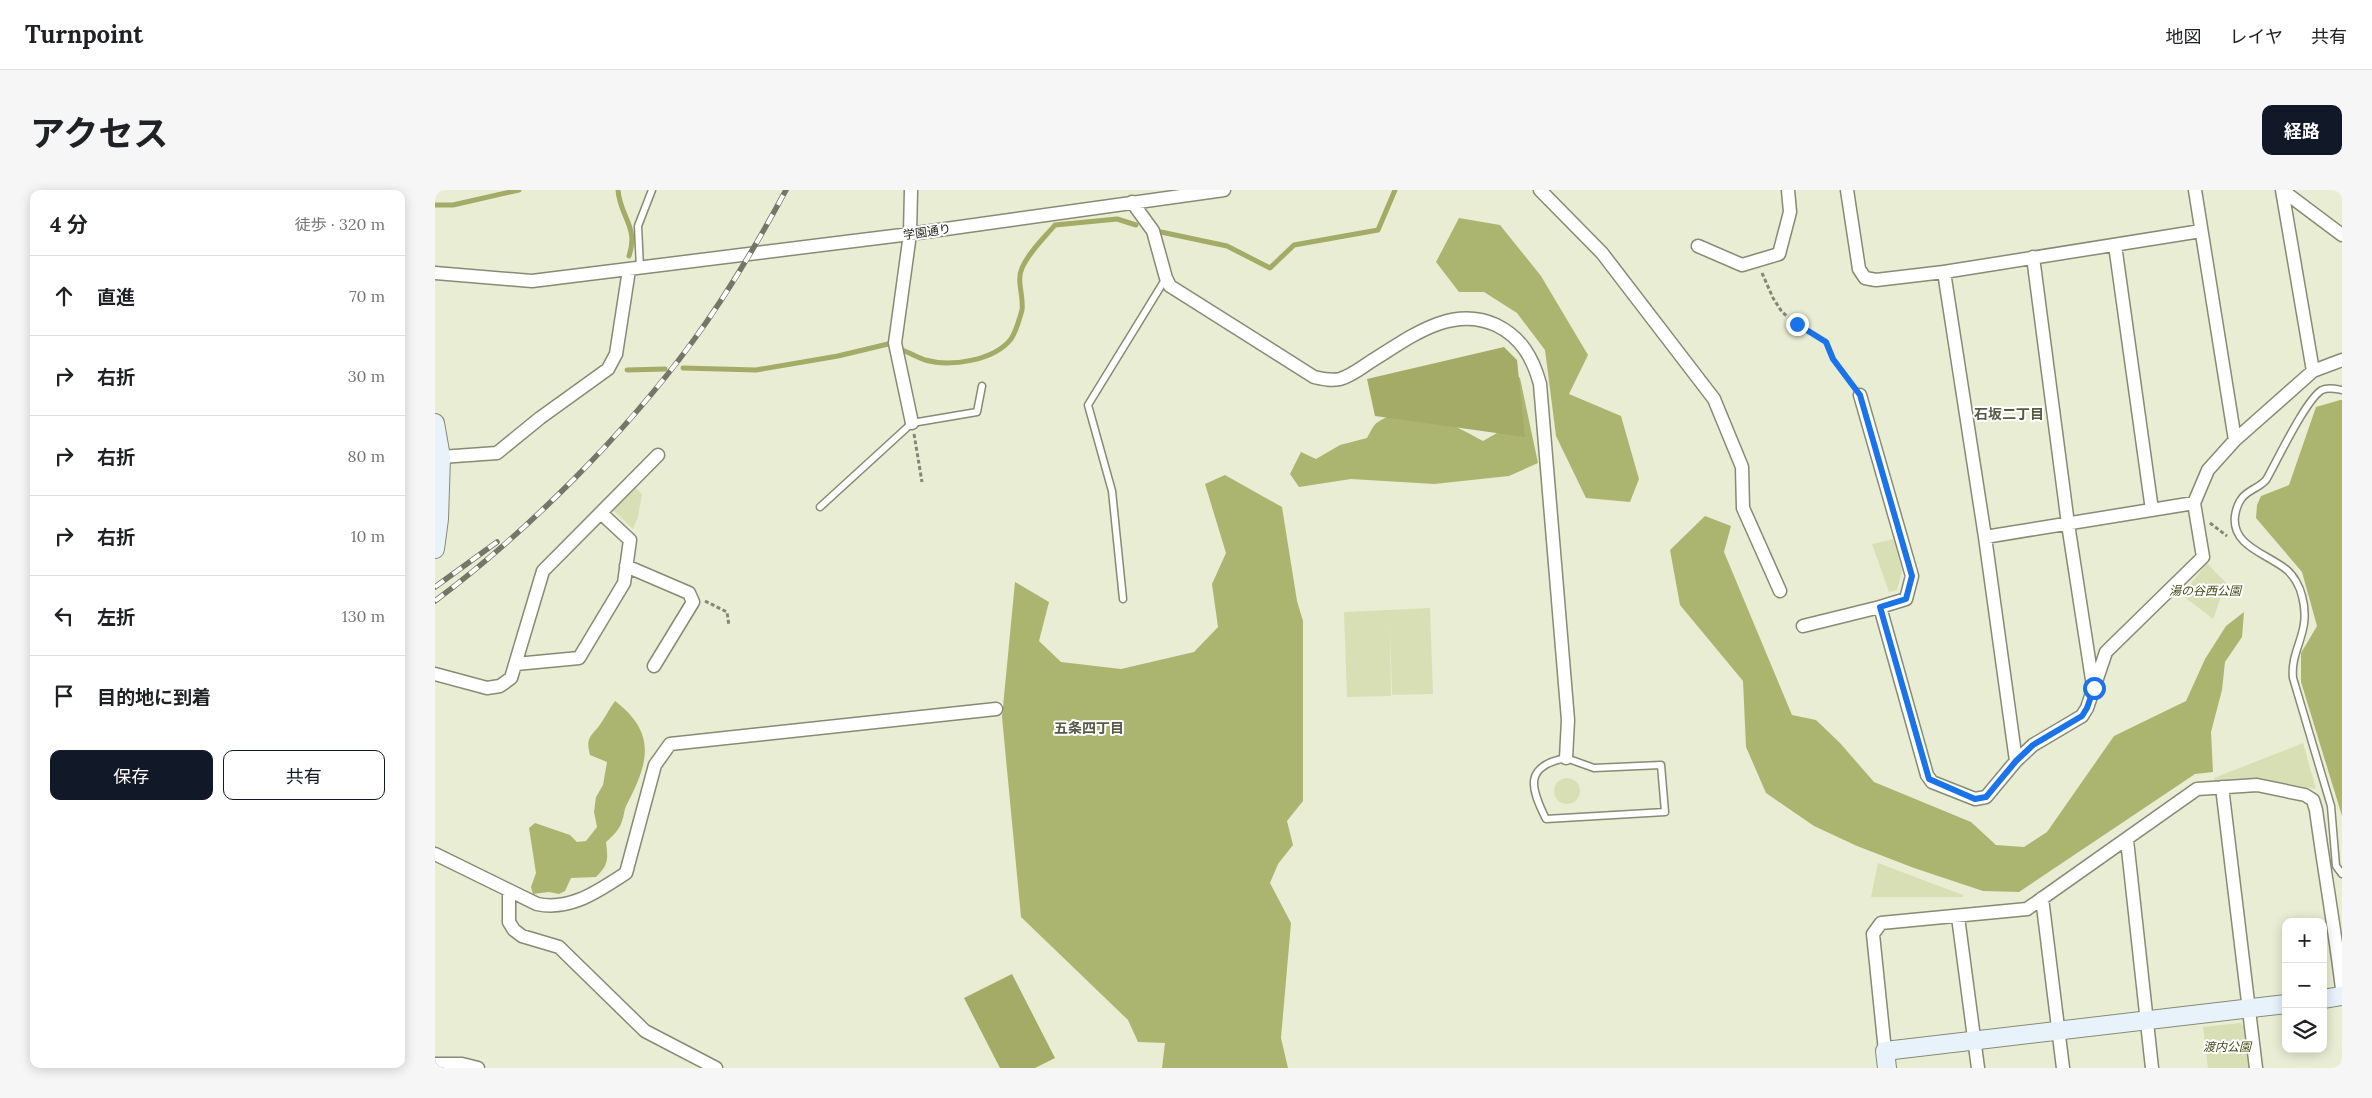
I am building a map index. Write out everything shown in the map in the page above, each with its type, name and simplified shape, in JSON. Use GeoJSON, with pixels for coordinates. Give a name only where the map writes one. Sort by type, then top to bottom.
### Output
{"type":"FeatureCollection","features":[{"type":"Feature","properties":{"kind":"street"},"geometry":{"type":"LineString","coordinates":[[911,190],[911,234],[895,342],[913,424]]}},
{"type":"Feature","properties":{"kind":"street","name":"学園通り"},"geometry":{"type":"LineString","coordinates":[[435,273],[532,281],[911,234],[1132,202],[1152,194],[1224,190]]}},
{"type":"Feature","properties":{"kind":"street"},"geometry":{"type":"LineString","coordinates":[[1540,190],[1602,253],[1714,399],[1741,467],[1743,508],[1780,591]]}},
{"type":"Feature","properties":{"kind":"street"},"geometry":{"type":"LineString","coordinates":[[1698,246],[1742,265],[1759,262],[1779,254],[1790,212],[1788,190]]}},
{"type":"Feature","properties":{"kind":"street"},"geometry":{"type":"LineString","coordinates":[[1847,190],[1859,269],[1865,278],[1876,280],[1943,272],[2201,231]]}},
{"type":"Feature","properties":{"kind":"street"},"geometry":{"type":"LineString","coordinates":[[2195,190],[2235,440]]}},
{"type":"Feature","properties":{"kind":"street"},"geometry":{"type":"LineString","coordinates":[[2282,190],[2342,235]]}},
{"type":"Feature","properties":{"kind":"street"},"geometry":{"type":"LineString","coordinates":[[2282,190],[2313,370]]}},
{"type":"Feature","properties":{"kind":"street"},"geometry":{"type":"LineString","coordinates":[[1132,202],[1153,231],[1170,286],[1314,377],[1328,380],[1349,375],[1419,332],[1449,320],[1464,317],[1479,318],[1506,330],[1518,339],[1536,369],[1540,384],[1568,720],[1566,758]]}},
{"type":"Feature","properties":{"kind":"street"},"geometry":{"type":"LineString","coordinates":[[2115,244],[2152,510]]}},
{"type":"Feature","properties":{"kind":"street"},"geometry":{"type":"LineString","coordinates":[[2033,257],[2068,524],[2094,688]]}},
{"type":"Feature","properties":{"kind":"street"},"geometry":{"type":"LineString","coordinates":[[441,457],[497,453],[539,418],[608,369],[616,354],[634,269]]}},
{"type":"Feature","properties":{"kind":"street"},"geometry":{"type":"LineString","coordinates":[[1943,272],[1985,537],[2016,761]]}},
{"type":"Feature","properties":{"kind":"street"},"geometry":{"type":"LineString","coordinates":[[1880,607],[1929,779],[1975,799],[1986,797],[2016,761],[2033,745],[2082,716],[2087,708],[2106,652],[2203,557],[2195,507],[2209,470],[2235,440],[2313,370],[2342,360]]}},
{"type":"Feature","properties":{"kind":"street"},"geometry":{"type":"LineString","coordinates":[[1803,626],[1906,599],[1912,576],[1860,395]]}},
{"type":"Feature","properties":{"kind":"street"},"geometry":{"type":"LineString","coordinates":[[435,423],[441,457],[435,549]]}},
{"type":"Feature","properties":{"kind":"street"},"geometry":{"type":"LineString","coordinates":[[435,674],[487,688],[500,686],[511,678],[517,664],[543,571],[658,455]]}},
{"type":"Feature","properties":{"kind":"street"},"geometry":{"type":"LineString","coordinates":[[1985,537],[2152,510],[2195,507]]}},
{"type":"Feature","properties":{"kind":"street"},"geometry":{"type":"LineString","coordinates":[[517,664],[579,658],[624,583],[629,540],[601,513]]}},
{"type":"Feature","properties":{"kind":"street"},"geometry":{"type":"LineString","coordinates":[[626,566],[689,593],[693,602],[654,666]]}},
{"type":"Feature","properties":{"kind":"street"},"geometry":{"type":"LineString","coordinates":[[435,854],[509,892],[537,904],[550,907],[563,906],[588,896],[626,873],[655,765],[670,744],[996,709]]}},
{"type":"Feature","properties":{"kind":"street"},"geometry":{"type":"LineString","coordinates":[[1887,1068],[1873,934],[1881,924],[2027,908],[2127,840],[2197,789],[2257,785],[2305,795],[2313,800],[2325,878],[2337,909],[2342,989]]}},
{"type":"Feature","properties":{"kind":"street"},"geometry":{"type":"LineString","coordinates":[[2222,787],[2256,1068]]}},
{"type":"Feature","properties":{"kind":"street"},"geometry":{"type":"LineString","coordinates":[[2127,840],[2153,1068]]}},
{"type":"Feature","properties":{"kind":"street"},"geometry":{"type":"LineString","coordinates":[[509,892],[509,922],[514,930],[522,936],[559,946],[645,1031],[715,1068]]}},
{"type":"Feature","properties":{"kind":"street"},"geometry":{"type":"LineString","coordinates":[[2042,898],[2063,1068]]}},
{"type":"Feature","properties":{"kind":"street"},"geometry":{"type":"LineString","coordinates":[[1958,917],[1977,1068]]}},
{"type":"Feature","properties":{"kind":"street"},"geometry":{"type":"LineString","coordinates":[[2327,998],[2342,996]]}},
{"type":"Feature","properties":{"kind":"street"},"geometry":{"type":"LineString","coordinates":[[1885,1050],[1974,1041],[2147,1018],[2282,1004]]}},
{"type":"Feature","properties":{"kind":"street"},"geometry":{"type":"LineString","coordinates":[[435,1064],[462,1064],[478,1068]]}},
{"type":"Feature","properties":{"kind":"lane"},"geometry":{"type":"LineString","coordinates":[[634,269],[638,226],[652,190]]}},
{"type":"Feature","properties":{"kind":"lane"},"geometry":{"type":"LineString","coordinates":[[1123,598],[1112,491],[1088,405],[1166,278]]}},
{"type":"Feature","properties":{"kind":"lane"},"geometry":{"type":"LineString","coordinates":[[820,506],[913,424],[977,412],[982,386]]}},
{"type":"Feature","properties":{"kind":"lane"},"geometry":{"type":"LineString","coordinates":[[2342,390],[2327,388],[2321,390],[2309,402],[2266,480],[2260,486],[2244,495],[2237,507],[2235,518],[2235,529],[2239,536],[2248,545],[2286,570],[2292,576],[2301,594],[2305,611],[2305,627],[2294,665],[2293,678],[2331,806],[2336,866],[2342,874]]}},
{"type":"Feature","properties":{"kind":"lane"},"geometry":{"type":"LineString","coordinates":[[1566,758],[1595,768],[1661,765],[1665,812],[1545,819],[1534,793],[1536,776],[1542,766],[1566,758]]}},
{"type":"Feature","properties":{"kind":"path"},"geometry":{"type":"LineString","coordinates":[[1759,262],[1773,298],[1781,312],[1826,342],[1833,359],[1860,395]]}},
{"type":"Feature","properties":{"kind":"path"},"geometry":{"type":"LineString","coordinates":[[913,424],[922,482]]}},
{"type":"Feature","properties":{"kind":"path"},"geometry":{"type":"LineString","coordinates":[[2195,507],[2232,541]]}},
{"type":"Feature","properties":{"kind":"path"},"geometry":{"type":"LineString","coordinates":[[689,593],[727,612],[729,626]]}},
{"type":"Feature","properties":{"kind":"green space"},"geometry":{"type":"Polygon","coordinates":[[[635,487],[642,494],[638,517],[633,529],[612,509],[635,487]]]}},
{"type":"Feature","properties":{"kind":"green space"},"geometry":{"type":"Polygon","coordinates":[[[1894,539],[1902,571],[1897,590],[1889,592],[1872,544],[1894,539]]]}},
{"type":"Feature","properties":{"kind":"green space","name":"湯の谷西公園"},"geometry":{"type":"Polygon","coordinates":[[[2207,563],[2226,583],[2213,619],[2182,595],[2207,563]]]}},
{"type":"Feature","properties":{"kind":"green space"},"geometry":{"type":"Polygon","coordinates":[[[1430,608],[1433,694],[1392,695],[1390,625],[1391,696],[1347,697],[1344,612],[1430,608]]]}},
{"type":"Feature","properties":{"kind":"green space"},"geometry":{"type":"Polygon","coordinates":[[[2303,743],[2316,789],[2254,778],[2214,781],[2214,778],[2303,743]]]}},
{"type":"Feature","properties":{"kind":"green space"},"geometry":{"type":"Polygon","coordinates":[[[1567,778],[1576,782],[1580,791],[1576,800],[1567,804],[1558,800],[1554,791],[1558,782],[1567,778]]]}},
{"type":"Feature","properties":{"kind":"green space"},"geometry":{"type":"Polygon","coordinates":[[[1878,863],[1963,895],[1963,897],[1871,897],[1878,863]]]}},
{"type":"Feature","properties":{"kind":"green space","name":"渡内公園"},"geometry":{"type":"Polygon","coordinates":[[[2240,1023],[2245,1027],[2250,1068],[2208,1068],[2203,1027],[2240,1023]]]}},
{"type":"Feature","properties":{"kind":"shaded area"},"geometry":{"type":"Polygon","coordinates":[[[1459,218],[1500,225],[1541,276],[1588,355],[1569,394],[1621,416],[1639,479],[1630,502],[1586,498],[1556,436],[1545,350],[1517,313],[1484,292],[1459,292],[1436,262],[1459,218]]]}},
{"type":"Feature","properties":{"kind":"shaded area"},"geometry":{"type":"Polygon","coordinates":[[[1504,347],[1517,360],[1525,437],[1375,416],[1367,379],[1504,347]]]}},
{"type":"Feature","properties":{"kind":"shaded area"},"geometry":{"type":"Polygon","coordinates":[[[1492,360],[1520,378],[1538,463],[1509,476],[1434,484],[1351,479],[1299,487],[1290,474],[1301,452],[1316,459],[1340,445],[1367,438],[1378,422],[1404,413],[1432,417],[1459,428],[1483,441],[1511,425],[1492,360]]]}},
{"type":"Feature","properties":{"kind":"shaded area"},"geometry":{"type":"Polygon","coordinates":[[[2342,400],[2342,816],[2301,682],[2301,653],[2317,626],[2302,572],[2256,518],[2257,505],[2261,496],[2289,485],[2316,407],[2342,400]]]}},
{"type":"Feature","properties":{"kind":"shaded area"},"geometry":{"type":"Polygon","coordinates":[[[1225,475],[1282,507],[1297,601],[1303,621],[1303,801],[1287,821],[1293,845],[1278,864],[1270,883],[1291,923],[1281,1038],[1288,1068],[1162,1068],[1165,1043],[1138,1042],[1128,1020],[1021,917],[1002,717],[1015,582],[1049,602],[1039,641],[1061,662],[1121,669],[1194,652],[1218,627],[1212,584],[1226,553],[1205,484],[1225,475]]]}},
{"type":"Feature","properties":{"kind":"shaded area"},"geometry":{"type":"Polygon","coordinates":[[[1705,516],[1731,526],[1724,552],[1792,715],[1816,720],[1840,743],[1874,782],[1971,822],[1996,845],[2024,847],[2047,832],[2114,736],[2186,701],[2205,659],[2226,626],[2244,612],[2242,637],[2225,662],[2222,690],[2211,732],[2213,772],[2195,774],[2019,892],[1983,891],[1914,868],[1857,846],[1814,826],[1766,793],[1746,747],[1743,681],[1680,605],[1670,550],[1705,516]]]}},
{"type":"Feature","properties":{"kind":"shaded area"},"geometry":{"type":"Polygon","coordinates":[[[615,701],[629,713],[638,725],[645,750],[640,777],[626,806],[621,824],[606,842],[607,857],[605,865],[596,877],[571,878],[565,891],[559,894],[549,892],[533,894],[531,887],[536,873],[529,828],[535,823],[570,835],[577,842],[586,841],[597,827],[594,812],[596,797],[603,785],[607,762],[590,755],[588,742],[615,701]]]}},
{"type":"Feature","properties":{"kind":"shaded area"},"geometry":{"type":"Polygon","coordinates":[[[1012,974],[1055,1058],[1035,1068],[1000,1068],[964,998],[1012,974]]]}},
{"type":"Feature","properties":{"kind":"waterway"},"geometry":{"type":"LineString","coordinates":[[435,205],[453,205],[519,190]]}},
{"type":"Feature","properties":{"kind":"waterway"},"geometry":{"type":"LineString","coordinates":[[618,190],[619,199],[632,237],[629,256]]}},
{"type":"Feature","properties":{"kind":"waterway"},"geometry":{"type":"LineString","coordinates":[[1161,232],[1227,246],[1270,268],[1294,245],[1378,230],[1395,190]]}},
{"type":"Feature","properties":{"kind":"waterway"},"geometry":{"type":"LineString","coordinates":[[900,349],[925,360],[947,363],[971,360],[994,353],[1011,339],[1018,324],[1022,310],[1020,283],[1022,268],[1033,251],[1055,225],[1117,219],[1136,225]]}},
{"type":"Feature","properties":{"kind":"waterway"},"geometry":{"type":"LineString","coordinates":[[683,368],[756,370],[838,356],[888,344]]}},
{"type":"Feature","properties":{"kind":"waterway"},"geometry":{"type":"LineString","coordinates":[[627,370],[665,369]]}},
{"type":"Feature","properties":{"kind":"railway"},"geometry":{"type":"LineString","coordinates":[[435,601],[470,574],[539,513],[606,446],[637,411],[693,341],[718,304],[786,190]]}},
{"type":"Feature","properties":{"kind":"railway"},"geometry":{"type":"LineString","coordinates":[[435,587],[497,542]]}},
{"type":"Feature","properties":{"kind":"district","name":"石坂二丁目"},"geometry":{"type":"Point","coordinates":[2009,414]}},
{"type":"Feature","properties":{"kind":"district","name":"五条四丁目"},"geometry":{"type":"Point","coordinates":[1089,728]}},
{"type":"Feature","properties":{"kind":"route"},"geometry":{"type":"LineString","coordinates":[[1797,324],[1826,342],[1833,359],[1860,395],[1912,576],[1906,599],[1880,607],[1929,779],[1932,782],[1975,799],[1986,797],[2016,761],[2033,745],[2082,716],[2094,688]]}}]}
